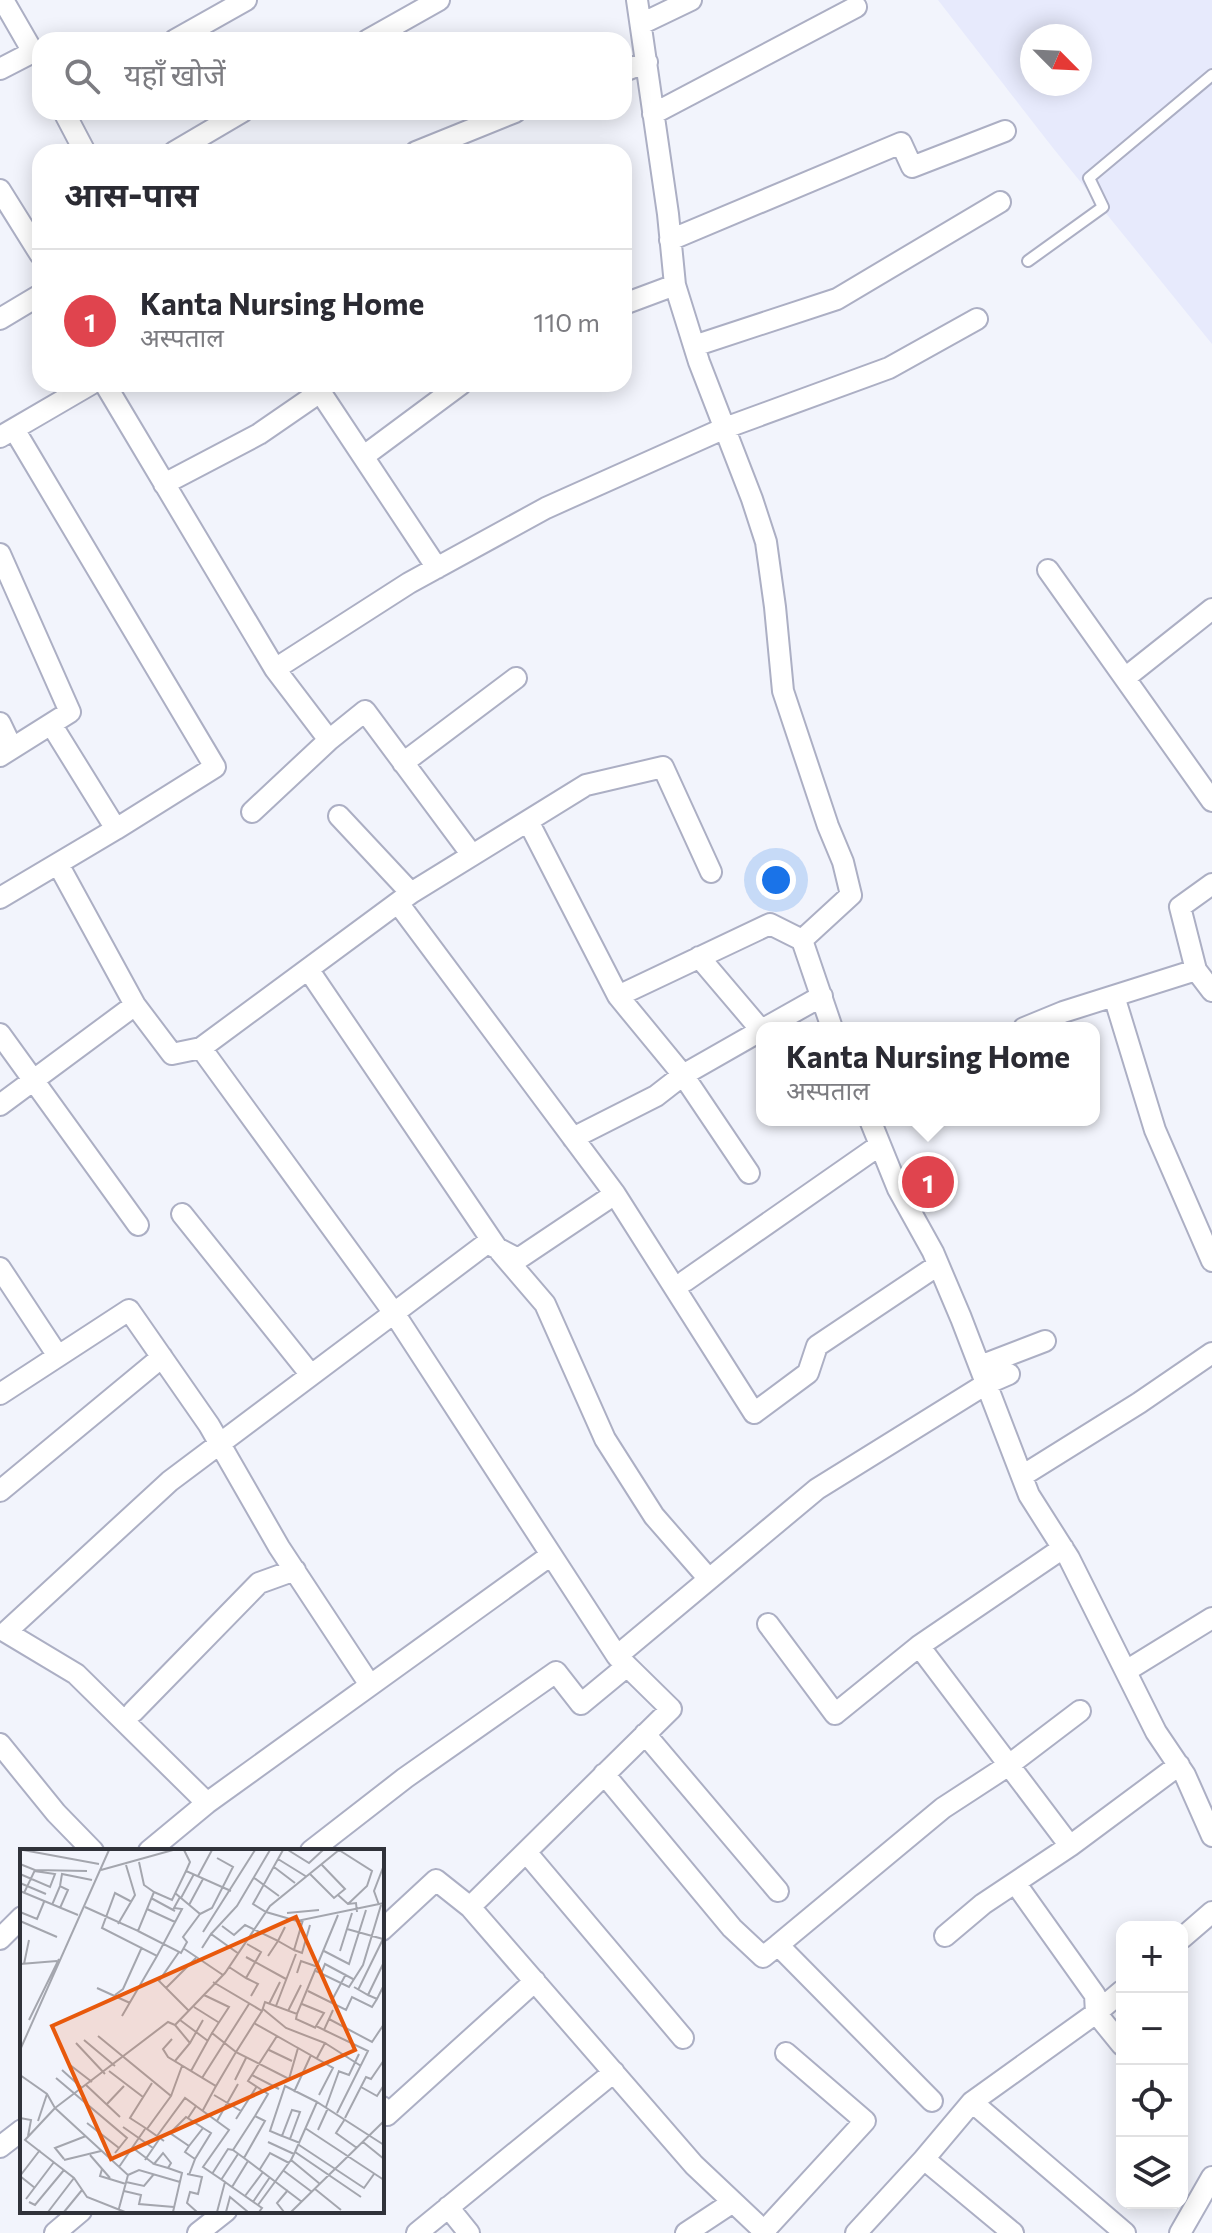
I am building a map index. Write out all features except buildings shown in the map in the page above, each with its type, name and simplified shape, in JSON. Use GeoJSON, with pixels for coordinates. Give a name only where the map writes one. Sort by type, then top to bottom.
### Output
{"type":"FeatureCollection","features":[{"type":"Feature","properties":{"kind":"street"},"geometry":{"type":"LineString","coordinates":[[3,0],[32,52]]}},
{"type":"Feature","properties":{"kind":"street"},"geometry":{"type":"LineString","coordinates":[[189,32],[246,0]]}},
{"type":"Feature","properties":{"kind":"street"},"geometry":{"type":"LineString","coordinates":[[382,32],[439,0]]}},
{"type":"Feature","properties":{"kind":"street"},"geometry":{"type":"LineString","coordinates":[[637,0],[675,285],[694,346],[766,542],[783,691],[843,862],[851,895],[802,940]]}},
{"type":"Feature","properties":{"kind":"street"},"geometry":{"type":"LineString","coordinates":[[641,24],[691,0]]}},
{"type":"Feature","properties":{"kind":"street"},"geometry":{"type":"LineString","coordinates":[[653,114],[856,7]]}},
{"type":"Feature","properties":{"kind":"street"},"geometry":{"type":"LineString","coordinates":[[0,69],[32,60]]}},
{"type":"Feature","properties":{"kind":"street"},"geometry":{"type":"LineString","coordinates":[[632,68],[647,62]]}},
{"type":"Feature","properties":{"kind":"street"},"geometry":{"type":"LineString","coordinates":[[68,120],[81,144]]}},
{"type":"Feature","properties":{"kind":"street"},"geometry":{"type":"LineString","coordinates":[[191,144],[229,120]]}},
{"type":"Feature","properties":{"kind":"street"},"geometry":{"type":"LineString","coordinates":[[439,144],[496,120]]}},
{"type":"Feature","properties":{"kind":"street"},"geometry":{"type":"LineString","coordinates":[[670,240],[901,143],[912,167],[1005,131]]}},
{"type":"Feature","properties":{"kind":"street"},"geometry":{"type":"LineString","coordinates":[[2,198],[32,242]]}},
{"type":"Feature","properties":{"kind":"street"},"geometry":{"type":"LineString","coordinates":[[694,346],[837,299],[1000,202]]}},
{"type":"Feature","properties":{"kind":"street"},"geometry":{"type":"LineString","coordinates":[[632,301],[675,285]]}},
{"type":"Feature","properties":{"kind":"street"},"geometry":{"type":"LineString","coordinates":[[0,319],[32,300]]}},
{"type":"Feature","properties":{"kind":"street"},"geometry":{"type":"LineString","coordinates":[[275,669],[409,583],[546,508],[725,428],[889,368],[977,319]]}},
{"type":"Feature","properties":{"kind":"street"},"geometry":{"type":"LineString","coordinates":[[0,898],[215,767],[7,433],[77,392]]}},
{"type":"Feature","properties":{"kind":"street"},"geometry":{"type":"LineString","coordinates":[[110,392],[275,669],[329,740]]}},
{"type":"Feature","properties":{"kind":"street"},"geometry":{"type":"LineString","coordinates":[[164,484],[259,434],[312,392]]}},
{"type":"Feature","properties":{"kind":"street"},"geometry":{"type":"LineString","coordinates":[[320,392],[437,568]]}},
{"type":"Feature","properties":{"kind":"street"},"geometry":{"type":"LineString","coordinates":[[364,456],[450,392]]}},
{"type":"Feature","properties":{"kind":"street"},"geometry":{"type":"LineString","coordinates":[[0,554],[70,712],[6,752],[0,723]]}},
{"type":"Feature","properties":{"kind":"street"},"geometry":{"type":"LineString","coordinates":[[1048,570],[1212,801]]}},
{"type":"Feature","properties":{"kind":"street"},"geometry":{"type":"LineString","coordinates":[[1125,678],[1212,609]]}},
{"type":"Feature","properties":{"kind":"street"},"geometry":{"type":"LineString","coordinates":[[403,763],[516,678]]}},
{"type":"Feature","properties":{"kind":"street"},"geometry":{"type":"LineString","coordinates":[[252,812],[365,711],[472,855]]}},
{"type":"Feature","properties":{"kind":"street"},"geometry":{"type":"LineString","coordinates":[[51,724],[116,829]]}},
{"type":"Feature","properties":{"kind":"street"},"geometry":{"type":"LineString","coordinates":[[58,864],[135,1005],[172,1054],[201,1048],[405,898],[586,785],[663,767],[711,872]]}},
{"type":"Feature","properties":{"kind":"street"},"geometry":{"type":"LineString","coordinates":[[339,816],[405,898],[615,1194],[754,1413],[808,1373],[817,1346],[938,1265]]}},
{"type":"Feature","properties":{"kind":"street"},"geometry":{"type":"LineString","coordinates":[[528,821],[618,996],[683,1075],[749,1173]]}},
{"type":"Feature","properties":{"kind":"street"},"geometry":{"type":"LineString","coordinates":[[1212,884],[1180,907],[1196,970],[1212,991]]}},
{"type":"Feature","properties":{"kind":"street"},"geometry":{"type":"LineString","coordinates":[[618,996],[770,924],[802,940],[830,1022]]}},
{"type":"Feature","properties":{"kind":"street"},"geometry":{"type":"LineString","coordinates":[[699,957],[757,1022]]}},
{"type":"Feature","properties":{"kind":"street"},"geometry":{"type":"LineString","coordinates":[[308,969],[497,1248],[545,1304],[605,1439],[646,1503],[709,1579]]}},
{"type":"Feature","properties":{"kind":"street"},"geometry":{"type":"LineString","coordinates":[[1041,1022],[1196,970]]}},
{"type":"Feature","properties":{"kind":"street"},"geometry":{"type":"LineString","coordinates":[[776,1022],[822,996]]}},
{"type":"Feature","properties":{"kind":"street"},"geometry":{"type":"LineString","coordinates":[[1114,996],[1155,1130],[1212,1261]]}},
{"type":"Feature","properties":{"kind":"street"},"geometry":{"type":"LineString","coordinates":[[0,1105],[135,1005]]}},
{"type":"Feature","properties":{"kind":"street"},"geometry":{"type":"LineString","coordinates":[[573,1138],[656,1096],[683,1075],[756,1033]]}},
{"type":"Feature","properties":{"kind":"street"},"geometry":{"type":"LineString","coordinates":[[0,1034],[138,1225]]}},
{"type":"Feature","properties":{"kind":"street"},"geometry":{"type":"LineString","coordinates":[[201,1048],[394,1313],[622,1661],[671,1709],[470,1907]]}},
{"type":"Feature","properties":{"kind":"street"},"geometry":{"type":"LineString","coordinates":[[872,1126],[898,1189],[938,1265],[1029,1495],[1063,1548],[1156,1732],[1179,1765],[1212,1836]]}},
{"type":"Feature","properties":{"kind":"street"},"geometry":{"type":"LineString","coordinates":[[685,1281],[880,1145]]}},
{"type":"Feature","properties":{"kind":"street"},"geometry":{"type":"LineString","coordinates":[[207,1803],[76,1674],[3,1628],[170,1481],[487,1243],[518,1259],[615,1194]]}},
{"type":"Feature","properties":{"kind":"street"},"geometry":{"type":"LineString","coordinates":[[182,1214],[311,1375]]}},
{"type":"Feature","properties":{"kind":"street"},"geometry":{"type":"LineString","coordinates":[[0,1268],[58,1356]]}},
{"type":"Feature","properties":{"kind":"street"},"geometry":{"type":"LineString","coordinates":[[0,1394],[129,1310],[220,1444],[295,1570],[370,1685]]}},
{"type":"Feature","properties":{"kind":"street"},"geometry":{"type":"LineString","coordinates":[[314,1849],[405,1778],[556,1672],[581,1704],[709,1579],[817,1489],[983,1375],[1045,1341]]}},
{"type":"Feature","properties":{"kind":"street"},"geometry":{"type":"LineString","coordinates":[[1022,1476],[1212,1353]]}},
{"type":"Feature","properties":{"kind":"street"},"geometry":{"type":"LineString","coordinates":[[0,1491],[162,1357]]}},
{"type":"Feature","properties":{"kind":"street"},"geometry":{"type":"LineString","coordinates":[[983,1375],[1009,1374]]}},
{"type":"Feature","properties":{"kind":"street"},"geometry":{"type":"LineString","coordinates":[[768,1624],[835,1714],[919,1646],[1063,1548]]}},
{"type":"Feature","properties":{"kind":"street"},"geometry":{"type":"LineString","coordinates":[[151,1849],[207,1803],[551,1555]]}},
{"type":"Feature","properties":{"kind":"street"},"geometry":{"type":"LineString","coordinates":[[133,1712],[259,1583],[295,1570]]}},
{"type":"Feature","properties":{"kind":"street"},"geometry":{"type":"LineString","coordinates":[[1126,1671],[1212,1618]]}},
{"type":"Feature","properties":{"kind":"street"},"geometry":{"type":"LineString","coordinates":[[919,1646],[1070,1846]]}},
{"type":"Feature","properties":{"kind":"street"},"geometry":{"type":"LineString","coordinates":[[604,1774],[732,1928],[763,1957],[943,1808],[1009,1765],[1080,1711]]}},
{"type":"Feature","properties":{"kind":"street"},"geometry":{"type":"LineString","coordinates":[[645,1734],[778,1891]]}},
{"type":"Feature","properties":{"kind":"street"},"geometry":{"type":"LineString","coordinates":[[4,1756],[91,1849]]}},
{"type":"Feature","properties":{"kind":"street"},"geometry":{"type":"LineString","coordinates":[[945,1936],[983,1904],[1070,1846],[1179,1765]]}},
{"type":"Feature","properties":{"kind":"street"},"geometry":{"type":"LineString","coordinates":[[526,1852],[683,2038]]}},
{"type":"Feature","properties":{"kind":"street"},"geometry":{"type":"LineString","coordinates":[[384,1928],[436,1880],[470,1907],[694,2165],[765,2232],[865,2121],[786,2053]]}},
{"type":"Feature","properties":{"kind":"street"},"geometry":{"type":"LineString","coordinates":[[1016,1884],[1095,1995],[1096,2013],[1116,2038]]}},
{"type":"Feature","properties":{"kind":"street"},"geometry":{"type":"LineString","coordinates":[[1188,1933],[1212,1912]]}},
{"type":"Feature","properties":{"kind":"street"},"geometry":{"type":"LineString","coordinates":[[0,1939],[20,1919]]}},
{"type":"Feature","properties":{"kind":"street"},"geometry":{"type":"LineString","coordinates":[[778,1945],[932,2101]]}},
{"type":"Feature","properties":{"kind":"street"},"geometry":{"type":"LineString","coordinates":[[384,2110],[387,2115],[535,1981]]}},
{"type":"Feature","properties":{"kind":"street"},"geometry":{"type":"LineString","coordinates":[[856,2233],[972,2102],[1120,1993]]}},
{"type":"Feature","properties":{"kind":"street"},"geometry":{"type":"LineString","coordinates":[[417,2233],[614,2072]]}},
{"type":"Feature","properties":{"kind":"street"},"geometry":{"type":"LineString","coordinates":[[972,2102],[1125,2233]]}},
{"type":"Feature","properties":{"kind":"street"},"geometry":{"type":"LineString","coordinates":[[0,2147],[20,2132]]}},
{"type":"Feature","properties":{"kind":"street"},"geometry":{"type":"LineString","coordinates":[[924,2159],[1013,2233]]}},
{"type":"Feature","properties":{"kind":"street"},"geometry":{"type":"LineString","coordinates":[[1180,2233],[1212,2177]]}},
{"type":"Feature","properties":{"kind":"street"},"geometry":{"type":"LineString","coordinates":[[691,2232],[733,2202]]}},
{"type":"Feature","properties":{"kind":"street"},"geometry":{"type":"LineString","coordinates":[[448,2207],[469,2233]]}},
{"type":"Feature","properties":{"kind":"street"},"geometry":{"type":"LineString","coordinates":[[55,2233],[79,2213]]}},
{"type":"Feature","properties":{"kind":"street"},"geometry":{"type":"LineString","coordinates":[[198,2233],[223,2213]]}},
{"type":"Feature","properties":{"kind":"lane"},"geometry":{"type":"LineString","coordinates":[[1028,261],[1103,207],[1089,178],[1212,75]]}},
{"type":"Feature","properties":{"kind":"shaded area"},"geometry":{"type":"Polygon","coordinates":[[[938,0],[1212,0],[1212,344],[1053,148],[938,0]]]}},
{"type":"Feature","properties":{"kind":"place","name":"Kanta Nursing Home"},"geometry":{"type":"Point","coordinates":[928,1182]}}]}
